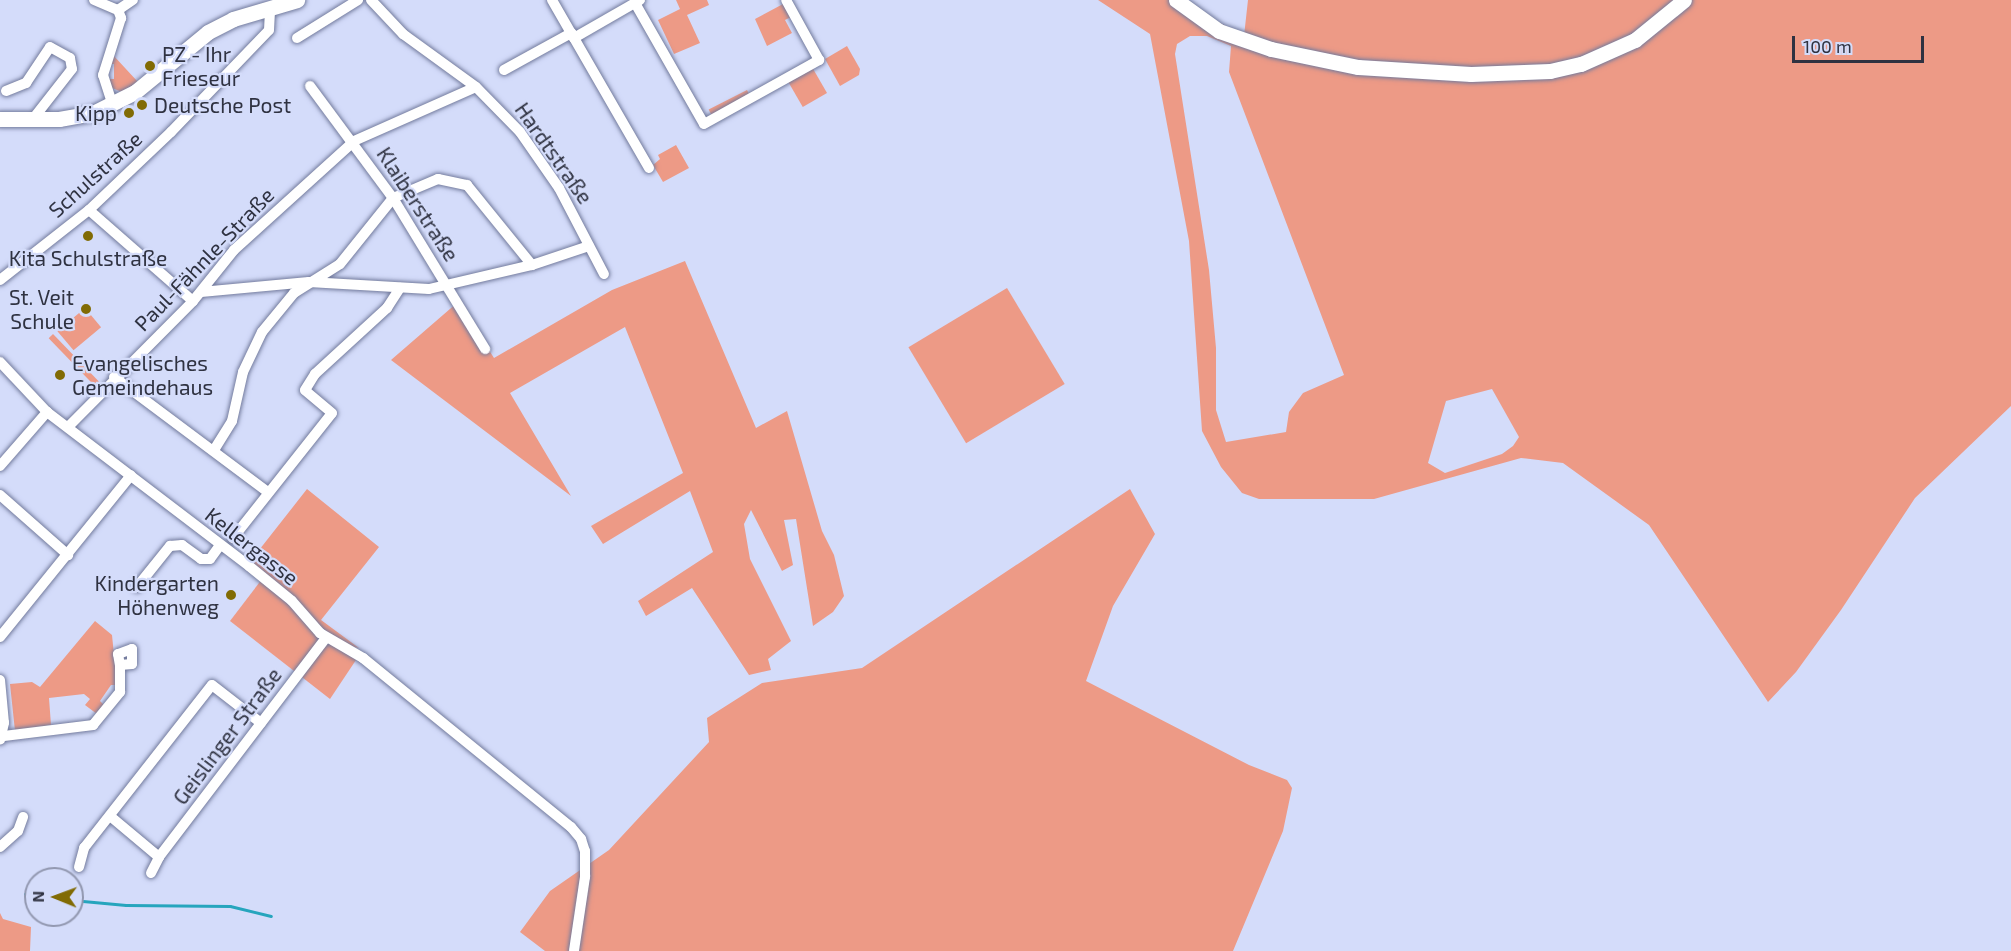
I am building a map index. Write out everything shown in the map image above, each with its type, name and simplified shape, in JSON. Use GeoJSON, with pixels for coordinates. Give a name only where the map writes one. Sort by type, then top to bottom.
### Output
{"type":"FeatureCollection","features":[{"type":"Feature","properties":{"kind":"main road"},"geometry":{"type":"LineString","coordinates":[[0,119],[73,117],[113,105],[142,87],[208,32],[297,0]]}},
{"type":"Feature","properties":{"kind":"main road"},"geometry":{"type":"LineString","coordinates":[[1176,0],[1219,31],[1271,49],[1358,67],[1471,74],[1550,71],[1581,64],[1635,40],[1684,0]]}},
{"type":"Feature","properties":{"kind":"street"},"geometry":{"type":"LineString","coordinates":[[94,0],[118,10]]}},
{"type":"Feature","properties":{"kind":"street"},"geometry":{"type":"LineString","coordinates":[[118,10],[133,0]]}},
{"type":"Feature","properties":{"kind":"street"},"geometry":{"type":"LineString","coordinates":[[297,38],[358,0]]}},
{"type":"Feature","properties":{"kind":"street","name":"Hardtstraße"},"geometry":{"type":"LineString","coordinates":[[371,0],[403,34],[476,87],[519,132],[559,188],[604,274]]}},
{"type":"Feature","properties":{"kind":"street"},"geometry":{"type":"LineString","coordinates":[[552,0],[649,168]]}},
{"type":"Feature","properties":{"kind":"street"},"geometry":{"type":"LineString","coordinates":[[504,70],[638,1],[705,124],[819,60],[786,0]]}},
{"type":"Feature","properties":{"kind":"street","name":"Schulstraße"},"geometry":{"type":"LineString","coordinates":[[0,280],[89,210],[269,30],[270,8]]}},
{"type":"Feature","properties":{"kind":"street"},"geometry":{"type":"LineString","coordinates":[[113,105],[103,75],[120,22],[118,10]]}},
{"type":"Feature","properties":{"kind":"street"},"geometry":{"type":"LineString","coordinates":[[6,91],[26,83],[50,47],[70,58],[72,69],[33,119]]}},
{"type":"Feature","properties":{"kind":"street","name":"Klaiberstraße"},"geometry":{"type":"LineString","coordinates":[[310,87],[354,141],[393,198],[485,349]]}},
{"type":"Feature","properties":{"kind":"street","name":"Paul-Fähnle-Straße"},"geometry":{"type":"LineString","coordinates":[[68,427],[114,377],[193,301],[234,250],[354,141],[476,87]]}},
{"type":"Feature","properties":{"kind":"street"},"geometry":{"type":"LineString","coordinates":[[214,450],[232,421],[243,372],[262,332],[294,293],[340,264],[393,198],[423,182],[438,179],[467,185],[532,266]]}},
{"type":"Feature","properties":{"kind":"street"},"geometry":{"type":"LineString","coordinates":[[89,210],[193,301]]}},
{"type":"Feature","properties":{"kind":"street"},"geometry":{"type":"LineString","coordinates":[[201,292],[309,282],[429,290],[532,266],[589,246]]}},
{"type":"Feature","properties":{"kind":"street"},"geometry":{"type":"LineString","coordinates":[[233,538],[332,413],[305,390],[315,375],[387,308],[400,288]]}},
{"type":"Feature","properties":{"kind":"street","name":"Kellergasse"},"geometry":{"type":"LineString","coordinates":[[0,362],[47,412],[292,602],[326,638],[363,658],[483,754],[582,839],[585,877],[574,951]]}},
{"type":"Feature","properties":{"kind":"street"},"geometry":{"type":"LineString","coordinates":[[114,377],[268,492]]}},
{"type":"Feature","properties":{"kind":"street"},"geometry":{"type":"LineString","coordinates":[[0,466],[47,412]]}},
{"type":"Feature","properties":{"kind":"street"},"geometry":{"type":"LineString","coordinates":[[0,637],[131,476]]}},
{"type":"Feature","properties":{"kind":"street"},"geometry":{"type":"LineString","coordinates":[[0,495],[68,555]]}},
{"type":"Feature","properties":{"kind":"street"},"geometry":{"type":"LineString","coordinates":[[137,587],[170,546],[182,545],[201,559],[210,559],[220,545]]}},
{"type":"Feature","properties":{"kind":"street","name":"Geislinger Straße"},"geometry":{"type":"LineString","coordinates":[[152,873],[159,857],[326,638]]}},
{"type":"Feature","properties":{"kind":"street"},"geometry":{"type":"LineString","coordinates":[[0,680],[2,738],[93,725],[120,692],[120,665]]}},
{"type":"Feature","properties":{"kind":"street"},"geometry":{"type":"LineString","coordinates":[[79,867],[84,848],[212,685],[261,723]]}},
{"type":"Feature","properties":{"kind":"street"},"geometry":{"type":"LineString","coordinates":[[110,816],[159,857]]}},
{"type":"Feature","properties":{"kind":"street"},"geometry":{"type":"LineString","coordinates":[[0,847],[18,831],[23,817]]}},
{"type":"Feature","properties":{"kind":"shaded area"},"geometry":{"type":"Polygon","coordinates":[[[676,0],[707,0],[709,5],[687,15],[700,43],[674,54],[658,20],[680,9],[676,0]]]}},
{"type":"Feature","properties":{"kind":"shaded area"},"geometry":{"type":"Polygon","coordinates":[[[1098,0],[1179,0],[1244,36],[1248,0],[2011,0],[2011,406],[1915,498],[1841,610],[1796,672],[1768,702],[1649,525],[1563,463],[1521,458],[1374,499],[1259,499],[1242,493],[1221,467],[1202,431],[1189,241],[1150,34],[1098,0]],[[1190,36],[1177,44],[1175,54],[1209,270],[1216,348],[1216,410],[1226,442],[1286,432],[1289,412],[1303,393],[1344,375],[1229,72],[1231,46],[1207,36],[1190,36]],[[1492,389],[1446,401],[1428,463],[1445,473],[1502,454],[1513,446],[1519,437],[1492,389]]]}},
{"type":"Feature","properties":{"kind":"shaded area"},"geometry":{"type":"Polygon","coordinates":[[[783,4],[791,17],[785,20],[792,33],[767,46],[755,19],[783,4]]]}},
{"type":"Feature","properties":{"kind":"shaded area"},"geometry":{"type":"Polygon","coordinates":[[[847,46],[860,69],[859,75],[840,86],[825,59],[847,46]]]}},
{"type":"Feature","properties":{"kind":"shaded area"},"geometry":{"type":"Polygon","coordinates":[[[113,55],[138,82],[122,92],[112,88],[109,79],[114,79],[114,64],[110,64],[113,55]]]}},
{"type":"Feature","properties":{"kind":"shaded area"},"geometry":{"type":"Polygon","coordinates":[[[812,67],[827,93],[803,107],[788,81],[812,67]]]}},
{"type":"Feature","properties":{"kind":"shaded area"},"geometry":{"type":"Polygon","coordinates":[[[747,90],[750,96],[712,116],[709,110],[747,90]]]}},
{"type":"Feature","properties":{"kind":"shaded area"},"geometry":{"type":"Polygon","coordinates":[[[676,145],[689,168],[663,182],[653,165],[660,159],[658,155],[676,145]]]}},
{"type":"Feature","properties":{"kind":"shaded area"},"geometry":{"type":"Polygon","coordinates":[[[685,261],[756,428],[787,411],[822,531],[834,555],[844,596],[833,612],[813,626],[796,519],[784,520],[793,565],[782,571],[751,510],[744,524],[750,559],[791,641],[768,659],[771,670],[749,675],[692,588],[646,616],[638,601],[713,552],[690,491],[603,544],[591,526],[683,473],[625,327],[510,393],[571,496],[391,360],[458,302],[494,358],[612,290],[685,261]]]}},
{"type":"Feature","properties":{"kind":"shaded area"},"geometry":{"type":"Polygon","coordinates":[[[1007,288],[1065,384],[966,443],[908,347],[1007,288]]]}},
{"type":"Feature","properties":{"kind":"shaded area"},"geometry":{"type":"Polygon","coordinates":[[[85,308],[101,327],[73,350],[57,331],[85,308]]]}},
{"type":"Feature","properties":{"kind":"shaded area"},"geometry":{"type":"Polygon","coordinates":[[[53,334],[99,381],[95,386],[49,338],[53,334]]]}},
{"type":"Feature","properties":{"kind":"shaded area"},"geometry":{"type":"Polygon","coordinates":[[[307,489],[379,547],[321,620],[359,648],[341,644],[249,563],[307,489]]]}},
{"type":"Feature","properties":{"kind":"shaded area"},"geometry":{"type":"Polygon","coordinates":[[[1130,489],[1155,534],[1113,606],[1086,681],[1249,765],[1287,780],[1292,788],[1283,831],[1233,951],[545,951],[520,932],[550,891],[609,850],[709,742],[707,718],[762,683],[862,668],[1130,489]]]}},
{"type":"Feature","properties":{"kind":"shaded area"},"geometry":{"type":"Polygon","coordinates":[[[262,579],[356,660],[330,699],[230,621],[262,579]]]}},
{"type":"Feature","properties":{"kind":"shaded area"},"geometry":{"type":"Polygon","coordinates":[[[95,621],[112,635],[117,685],[111,685],[100,701],[104,705],[97,714],[85,705],[90,699],[84,694],[49,698],[51,725],[15,731],[10,684],[32,682],[40,687],[95,621]]]}},
{"type":"Feature","properties":{"kind":"shaded area"},"geometry":{"type":"Polygon","coordinates":[[[0,913],[3,919],[24,925],[24,927],[31,927],[30,951],[0,951],[0,913]]]}},
{"type":"Feature","properties":{"kind":"waterway"},"geometry":{"type":"LineString","coordinates":[[84,901],[126,905],[230,906],[271,916]]}},
{"type":"Feature","properties":{"kind":"place","name":"PZ - Ihr Frieseur"},"geometry":{"type":"Point","coordinates":[150,66]}},
{"type":"Feature","properties":{"kind":"place","name":"Deutsche Post"},"geometry":{"type":"Point","coordinates":[142,105]}},
{"type":"Feature","properties":{"kind":"place","name":"Kipp"},"geometry":{"type":"Point","coordinates":[129,113]}},
{"type":"Feature","properties":{"kind":"place","name":"Kita Schulstraße"},"geometry":{"type":"Point","coordinates":[88,236]}},
{"type":"Feature","properties":{"kind":"place","name":"St. Veit Schule"},"geometry":{"type":"Point","coordinates":[86,309]}},
{"type":"Feature","properties":{"kind":"place","name":"Evangelisches Gemeindehaus"},"geometry":{"type":"Point","coordinates":[60,375]}},
{"type":"Feature","properties":{"kind":"place","name":"Kindergarten Höhenweg"},"geometry":{"type":"Point","coordinates":[231,595]}}]}
